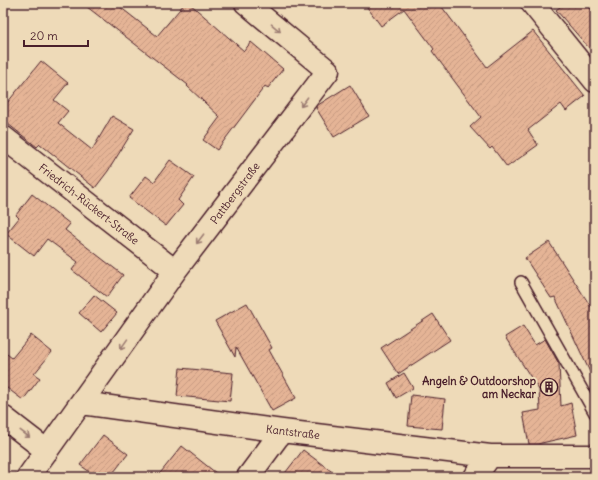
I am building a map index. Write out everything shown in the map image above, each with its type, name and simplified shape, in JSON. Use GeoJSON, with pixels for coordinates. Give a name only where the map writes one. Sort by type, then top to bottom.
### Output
{"type":"FeatureCollection","features":[{"type":"Feature","properties":{"kind":"street","name":"Pattbergstraße"},"geometry":{"type":"LineString","coordinates":[[82,403],[175,271],[328,71],[246,3]]}},
{"type":"Feature","properties":{"kind":"street"},"geometry":{"type":"LineString","coordinates":[[532,3],[595,81]]}},
{"type":"Feature","properties":{"kind":"street","name":"Friedrich-Rückert-Straße"},"geometry":{"type":"LineString","coordinates":[[3,137],[175,271]]}},
{"type":"Feature","properties":{"kind":"street"},"geometry":{"type":"LineString","coordinates":[[28,477],[82,403]]}},
{"type":"Feature","properties":{"kind":"street","name":"Kantstraße"},"geometry":{"type":"LineString","coordinates":[[82,403],[282,431],[490,456],[595,456]]}},
{"type":"Feature","properties":{"kind":"street"},"geometry":{"type":"LineString","coordinates":[[3,417],[47,451]]}},
{"type":"Feature","properties":{"kind":"street"},"geometry":{"type":"LineString","coordinates":[[248,477],[282,431]]}},
{"type":"Feature","properties":{"kind":"street"},"geometry":{"type":"LineString","coordinates":[[475,477],[490,456]]}},
{"type":"Feature","properties":{"kind":"lane"},"geometry":{"type":"LineString","coordinates":[[521,282],[595,413]]}},
{"type":"Feature","properties":{"kind":"building"},"geometry":{"type":"Polygon","coordinates":[[[82,3],[115,3],[157,36],[185,3],[189,3],[244,51],[251,42],[283,69],[268,88],[265,86],[217,150],[203,140],[220,117],[187,86],[188,85],[82,3]]]}},
{"type":"Feature","properties":{"kind":"building"},"geometry":{"type":"Polygon","coordinates":[[[364,3],[439,3],[487,67],[533,31],[585,96],[566,111],[561,104],[528,130],[538,145],[507,167],[492,147],[490,149],[470,127],[481,117],[432,51],[434,49],[404,9],[381,26],[364,3]]]}},
{"type":"Feature","properties":{"kind":"building"},"geometry":{"type":"Polygon","coordinates":[[[565,3],[586,3],[595,14],[595,55],[556,10],[565,3]]]}},
{"type":"Feature","properties":{"kind":"building"},"geometry":{"type":"Polygon","coordinates":[[[41,61],[68,83],[54,100],[68,111],[58,123],[92,150],[112,116],[134,129],[108,171],[95,188],[40,144],[37,147],[3,120],[3,108],[41,61]]]}},
{"type":"Feature","properties":{"kind":"building"},"geometry":{"type":"Polygon","coordinates":[[[350,85],[369,116],[334,137],[316,108],[318,105],[350,85]]]}},
{"type":"Feature","properties":{"kind":"building"},"geometry":{"type":"Polygon","coordinates":[[[170,160],[194,177],[178,200],[183,205],[166,226],[129,198],[146,176],[154,182],[170,160]]]}},
{"type":"Feature","properties":{"kind":"building"},"geometry":{"type":"Polygon","coordinates":[[[32,194],[70,224],[65,230],[123,275],[107,297],[72,270],[78,262],[47,239],[34,256],[6,234],[19,218],[16,215],[32,194]]]}},
{"type":"Feature","properties":{"kind":"building"},"geometry":{"type":"Polygon","coordinates":[[[549,242],[595,313],[595,383],[555,297],[551,298],[525,258],[549,242]]]}},
{"type":"Feature","properties":{"kind":"building"},"geometry":{"type":"Polygon","coordinates":[[[94,295],[117,313],[101,332],[79,313],[94,295]]]}},
{"type":"Feature","properties":{"kind":"building"},"geometry":{"type":"Polygon","coordinates":[[[247,303],[272,348],[269,350],[296,398],[272,411],[236,347],[235,357],[215,321],[247,303]]]}},
{"type":"Feature","properties":{"kind":"building"},"geometry":{"type":"Polygon","coordinates":[[[433,314],[450,340],[398,374],[381,348],[433,314]]]}},
{"type":"Feature","properties":{"kind":"building","name":"Angeln & Outdoorshop am Neckar"},"geometry":{"type":"Polygon","coordinates":[[[523,326],[535,345],[545,339],[559,364],[561,406],[571,403],[577,435],[537,444],[529,444],[523,413],[540,410],[539,390],[505,337],[523,326]]]}},
{"type":"Feature","properties":{"kind":"building"},"geometry":{"type":"Polygon","coordinates":[[[31,335],[52,352],[34,374],[40,378],[23,400],[3,385],[3,351],[12,358],[31,335]]]}},
{"type":"Feature","properties":{"kind":"building"},"geometry":{"type":"Polygon","coordinates":[[[180,368],[233,373],[230,401],[177,396],[180,368]]]}},
{"type":"Feature","properties":{"kind":"building"},"geometry":{"type":"Polygon","coordinates":[[[404,373],[413,388],[396,398],[388,383],[404,373]]]}},
{"type":"Feature","properties":{"kind":"building"},"geometry":{"type":"Polygon","coordinates":[[[411,395],[445,399],[442,429],[408,426],[411,395]]]}},
{"type":"Feature","properties":{"kind":"building"},"geometry":{"type":"Polygon","coordinates":[[[103,435],[128,454],[110,477],[97,477],[80,465],[103,435]]]}},
{"type":"Feature","properties":{"kind":"building"},"geometry":{"type":"Polygon","coordinates":[[[182,446],[221,477],[157,477],[182,446]]]}},
{"type":"Feature","properties":{"kind":"building"},"geometry":{"type":"Polygon","coordinates":[[[303,450],[339,477],[282,477],[303,450]]]}},
{"type":"Feature","properties":{"kind":"place","name":"Angeln & Outdoorshop am Neckar"},"geometry":{"type":"Point","coordinates":[549,387]}}]}
